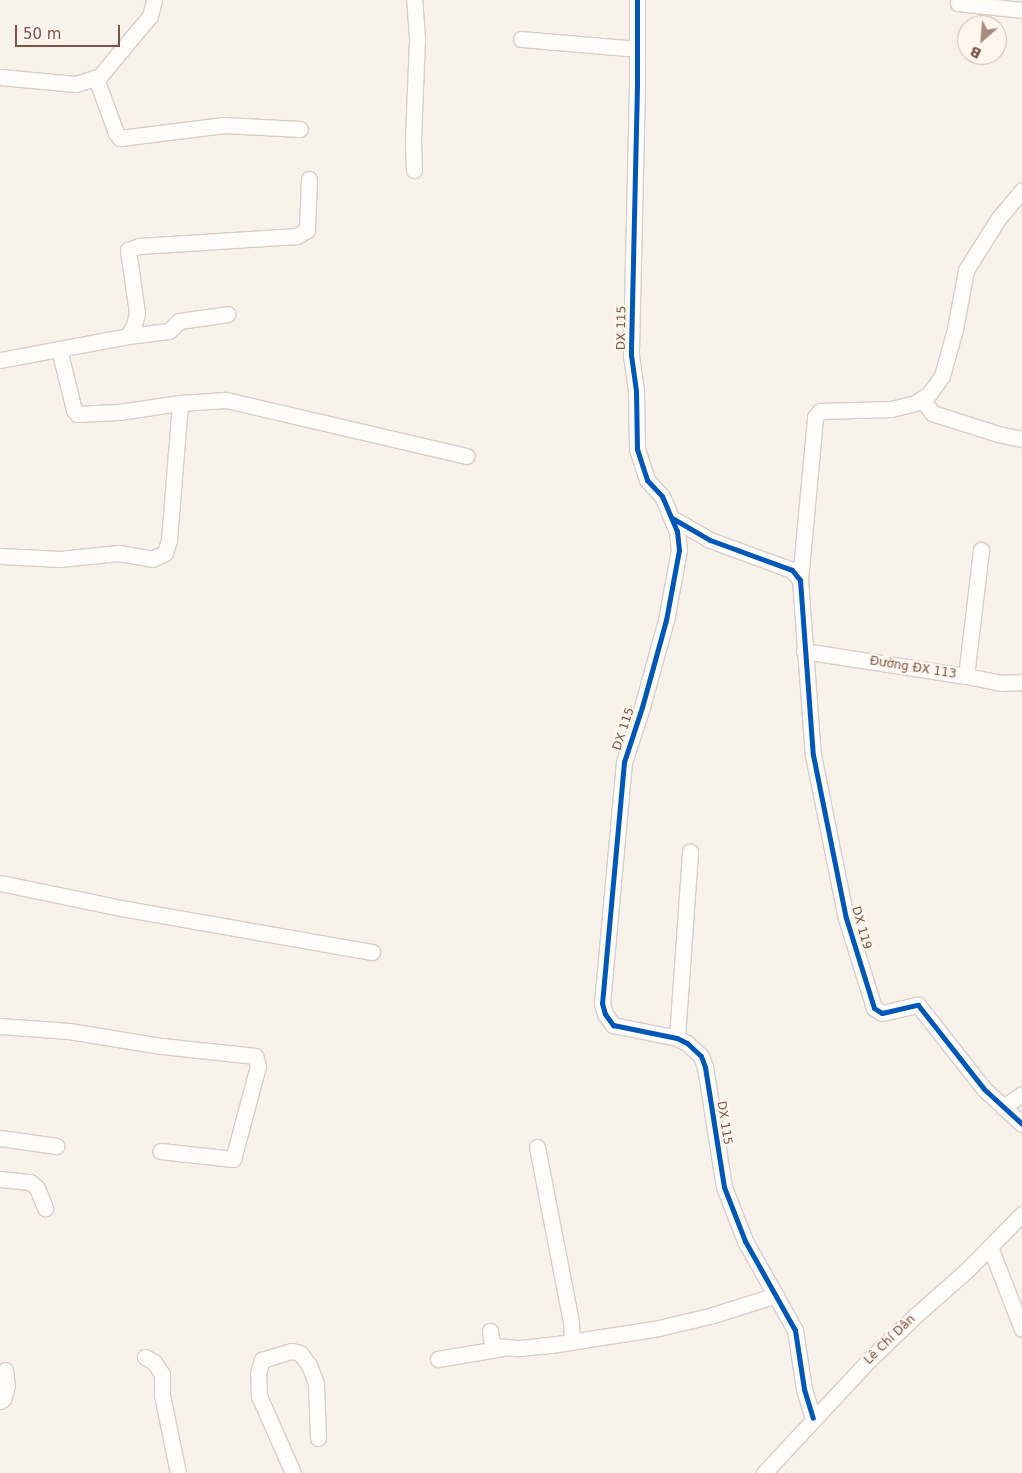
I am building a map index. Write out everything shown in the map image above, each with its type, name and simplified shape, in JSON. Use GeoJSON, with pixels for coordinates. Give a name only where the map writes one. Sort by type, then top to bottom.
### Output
{"type":"FeatureCollection","features":[{"type":"Feature","properties":{"kind":"street"},"geometry":{"type":"LineString","coordinates":[[0,77],[76,84],[100,76],[150,16],[154,0]]}},
{"type":"Feature","properties":{"kind":"street"},"geometry":{"type":"LineString","coordinates":[[414,0],[417,39],[412,139],[414,170]]}},
{"type":"Feature","properties":{"kind":"street","name":"DX 115"},"geometry":{"type":"LineString","coordinates":[[637,0],[631,355],[636,392],[638,450],[647,480],[662,496],[672,518],[677,531],[679,550],[666,620],[642,707],[624,762],[602,1003],[605,1014],[614,1025],[677,1038],[687,1043],[701,1056],[705,1067],[724,1187],[745,1240],[795,1330],[804,1389],[813,1418]]}},
{"type":"Feature","properties":{"kind":"street"},"geometry":{"type":"LineString","coordinates":[[958,4],[1022,10]]}},
{"type":"Feature","properties":{"kind":"street"},"geometry":{"type":"LineString","coordinates":[[521,39],[637,49]]}},
{"type":"Feature","properties":{"kind":"street"},"geometry":{"type":"LineString","coordinates":[[96,78],[120,138],[224,124],[300,129]]}},
{"type":"Feature","properties":{"kind":"street"},"geometry":{"type":"LineString","coordinates":[[128,336],[134,325],[137,313],[128,250],[138,246],[297,236],[306,230],[309,179]]}},
{"type":"Feature","properties":{"kind":"street"},"geometry":{"type":"LineString","coordinates":[[804,652],[800,580],[815,417],[820,412],[891,409],[915,403],[930,394],[942,376],[955,329],[966,270],[998,220],[1022,190]]}},
{"type":"Feature","properties":{"kind":"street"},"geometry":{"type":"LineString","coordinates":[[0,360],[128,336],[169,331],[179,321],[228,314]]}},
{"type":"Feature","properties":{"kind":"street"},"geometry":{"type":"LineString","coordinates":[[58,349],[74,410],[77,414],[120,412],[215,400],[240,402],[467,456]]}},
{"type":"Feature","properties":{"kind":"street"},"geometry":{"type":"LineString","coordinates":[[922,399],[932,413],[998,434],[1022,439]]}},
{"type":"Feature","properties":{"kind":"street"},"geometry":{"type":"LineString","coordinates":[[0,556],[60,559],[119,553],[152,559],[165,553],[169,540],[180,403]]}},
{"type":"Feature","properties":{"kind":"street"},"geometry":{"type":"LineString","coordinates":[[672,518],[710,540],[792,570],[800,580]]}},
{"type":"Feature","properties":{"kind":"street"},"geometry":{"type":"LineString","coordinates":[[966,676],[981,550]]}},
{"type":"Feature","properties":{"kind":"street","name":"Đường ĐX 113"},"geometry":{"type":"LineString","coordinates":[[804,652],[1001,683],[1022,682]]}},
{"type":"Feature","properties":{"kind":"street","name":"DX 119"},"geometry":{"type":"LineString","coordinates":[[804,652],[813,755],[846,918],[874,1008],[882,1013],[918,1006],[984,1089],[1022,1124]]}},
{"type":"Feature","properties":{"kind":"street"},"geometry":{"type":"LineString","coordinates":[[677,1038],[690,851]]}},
{"type":"Feature","properties":{"kind":"street"},"geometry":{"type":"LineString","coordinates":[[0,883],[126,909],[372,952]]}},
{"type":"Feature","properties":{"kind":"street"},"geometry":{"type":"LineString","coordinates":[[0,1026],[69,1031],[162,1046],[255,1056],[258,1066],[233,1159],[160,1151]]}},
{"type":"Feature","properties":{"kind":"street"},"geometry":{"type":"LineString","coordinates":[[1003,1108],[1022,1094]]}},
{"type":"Feature","properties":{"kind":"street"},"geometry":{"type":"LineString","coordinates":[[0,1138],[56,1146]]}},
{"type":"Feature","properties":{"kind":"street"},"geometry":{"type":"LineString","coordinates":[[537,1147],[571,1322],[572,1342]]}},
{"type":"Feature","properties":{"kind":"street"},"geometry":{"type":"LineString","coordinates":[[0,1179],[30,1182],[37,1188],[45,1208]]}},
{"type":"Feature","properties":{"kind":"street","name":"Lê Chí Dân"},"geometry":{"type":"LineString","coordinates":[[764,1473],[813,1418],[916,1315],[990,1247],[1022,1214]]}},
{"type":"Feature","properties":{"kind":"street"},"geometry":{"type":"LineString","coordinates":[[990,1247],[1022,1329]]}},
{"type":"Feature","properties":{"kind":"street"},"geometry":{"type":"LineString","coordinates":[[438,1359],[504,1348],[572,1342],[659,1328],[713,1315],[776,1295]]}},
{"type":"Feature","properties":{"kind":"street"},"geometry":{"type":"LineString","coordinates":[[490,1331],[492,1343],[504,1348]]}},
{"type":"Feature","properties":{"kind":"street"},"geometry":{"type":"LineString","coordinates":[[293,1473],[259,1396],[258,1373],[262,1360],[292,1351],[300,1353],[309,1365],[316,1383],[318,1438]]}},
{"type":"Feature","properties":{"kind":"street"},"geometry":{"type":"LineString","coordinates":[[145,1357],[154,1362],[162,1374],[162,1395],[178,1473]]}},
{"type":"Feature","properties":{"kind":"street"},"geometry":{"type":"LineString","coordinates":[[0,1401],[3,1399],[7,1386],[5,1370]]}},
{"type":"Feature","properties":{"kind":"cycle path"},"geometry":{"type":"LineString","coordinates":[[637,0],[631,355],[636,392],[637,449],[647,480],[662,496],[677,531],[679,550],[666,620],[642,707],[624,762],[602,1003],[605,1014],[613,1025],[677,1038],[687,1043],[701,1056],[705,1067],[724,1187],[745,1241],[795,1330],[804,1389],[813,1418]]}},
{"type":"Feature","properties":{"kind":"cycle path"},"geometry":{"type":"LineString","coordinates":[[672,518],[710,540],[792,570],[800,580],[813,755],[846,918],[874,1008],[882,1013],[918,1005],[984,1089],[1022,1124]]}}]}
